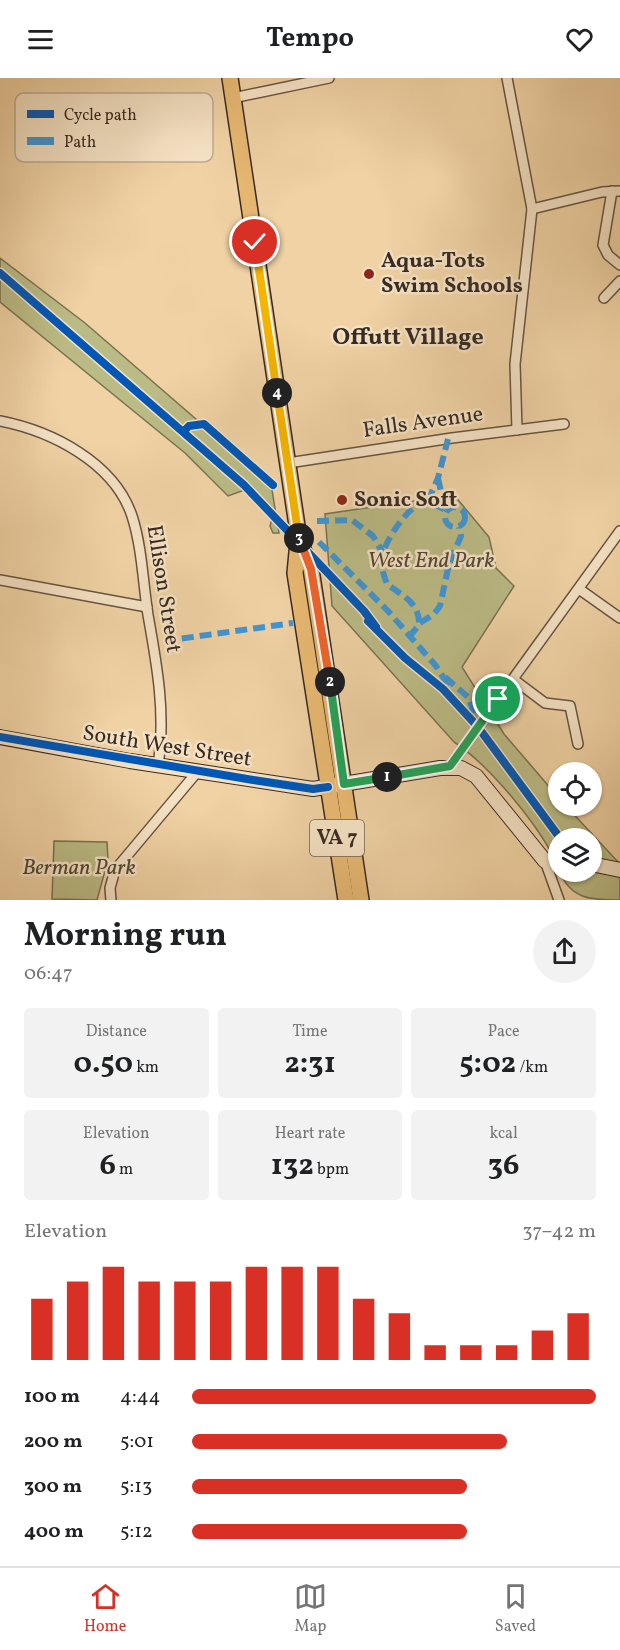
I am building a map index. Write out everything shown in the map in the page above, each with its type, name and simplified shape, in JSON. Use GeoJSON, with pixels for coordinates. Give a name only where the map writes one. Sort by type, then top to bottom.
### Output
{"type":"FeatureCollection","features":[{"type":"Feature","properties":{"kind":"main road","name":"VA 7"},"geometry":{"type":"LineString","coordinates":[[230,78],[299,539],[311,569],[361,900]]}},
{"type":"Feature","properties":{"kind":"main road","name":"VA 7"},"geometry":{"type":"LineString","coordinates":[[299,539],[295,573],[346,900]]}},
{"type":"Feature","properties":{"kind":"main road","name":"South West Street"},"geometry":{"type":"LineString","coordinates":[[0,737],[312,789],[450,766]]}},
{"type":"Feature","properties":{"kind":"main road"},"geometry":{"type":"LineString","coordinates":[[450,766],[461,768],[476,776],[548,858]]}},
{"type":"Feature","properties":{"kind":"main road"},"geometry":{"type":"LineString","coordinates":[[602,866],[620,870]]}},
{"type":"Feature","properties":{"kind":"street"},"geometry":{"type":"LineString","coordinates":[[233,98],[329,78]]}},
{"type":"Feature","properties":{"kind":"street"},"geometry":{"type":"LineString","coordinates":[[507,78],[532,209],[515,364],[517,430]]}},
{"type":"Feature","properties":{"kind":"street"},"geometry":{"type":"LineString","coordinates":[[532,209],[616,191],[603,245],[608,255],[620,265]]}},
{"type":"Feature","properties":{"kind":"street"},"geometry":{"type":"LineString","coordinates":[[604,298],[620,281]]}},
{"type":"Feature","properties":{"kind":"street","name":"Ellison Street"},"geometry":{"type":"LineString","coordinates":[[0,421],[40,432],[68,445],[98,468],[125,500],[135,528],[162,719],[158,765]]}},
{"type":"Feature","properties":{"kind":"street","name":"Falls Avenue"},"geometry":{"type":"LineString","coordinates":[[288,463],[564,424]]}},
{"type":"Feature","properties":{"kind":"street"},"geometry":{"type":"LineString","coordinates":[[450,766],[620,531]]}},
{"type":"Feature","properties":{"kind":"street"},"geometry":{"type":"LineString","coordinates":[[0,580],[147,607]]}},
{"type":"Feature","properties":{"kind":"street"},"geometry":{"type":"LineString","coordinates":[[579,589],[620,618]]}},
{"type":"Feature","properties":{"kind":"street"},"geometry":{"type":"LineString","coordinates":[[513,679],[545,703],[570,706],[578,744]]}},
{"type":"Feature","properties":{"kind":"street"},"geometry":{"type":"LineString","coordinates":[[111,900],[110,888],[115,870],[198,771]]}},
{"type":"Feature","properties":{"kind":"street"},"geometry":{"type":"LineString","coordinates":[[555,882],[559,900]]}},
{"type":"Feature","properties":{"kind":"green space"},"geometry":{"type":"Polygon","coordinates":[[[0,258],[85,323],[271,484],[279,533],[273,533],[270,526],[274,513],[250,488],[228,496],[185,453],[0,302],[0,258]]]}},
{"type":"Feature","properties":{"kind":"green space","name":"West End Park"},"geometry":{"type":"Polygon","coordinates":[[[454,495],[489,537],[496,568],[514,586],[462,667],[504,734],[548,785],[548,816],[575,816],[586,828],[548,828],[548,848],[527,816],[498,781],[468,752],[454,742],[332,606],[325,514],[454,495]]]}},
{"type":"Feature","properties":{"kind":"green space","name":"Berman Park"},"geometry":{"type":"Polygon","coordinates":[[[54,841],[107,842],[108,860],[97,900],[52,899],[54,841]]]}},
{"type":"Feature","properties":{"kind":"green space"},"geometry":{"type":"Polygon","coordinates":[[[602,845],[620,864],[620,900],[592,899],[570,888],[566,882],[602,882],[602,845]]]}},
{"type":"Feature","properties":{"kind":"marked path"},"geometry":{"type":"LineString","coordinates":[[428,501],[438,478],[448,439]]}},
{"type":"Feature","properties":{"kind":"marked path"},"geometry":{"type":"LineString","coordinates":[[438,478],[445,510]]}},
{"type":"Feature","properties":{"kind":"marked path"},"geometry":{"type":"LineString","coordinates":[[409,637],[419,625],[419,617],[409,600],[387,584],[382,567],[384,549],[407,514],[421,503],[428,501],[447,511]]}},
{"type":"Feature","properties":{"kind":"marked path"},"geometry":{"type":"LineString","coordinates":[[455,507],[462,510],[465,517],[462,524],[455,527],[448,524],[445,517],[448,510],[455,507]]}},
{"type":"Feature","properties":{"kind":"marked path"},"geometry":{"type":"LineString","coordinates":[[317,521],[352,520],[373,536],[383,553]]}},
{"type":"Feature","properties":{"kind":"marked path"},"geometry":{"type":"LineString","coordinates":[[420,623],[434,614],[440,606],[449,564],[461,536],[459,527]]}},
{"type":"Feature","properties":{"kind":"marked path"},"geometry":{"type":"LineString","coordinates":[[319,542],[388,611],[436,666],[447,683],[443,689]]}},
{"type":"Feature","properties":{"kind":"marked path"},"geometry":{"type":"LineString","coordinates":[[164,641],[293,623]]}},
{"type":"Feature","properties":{"kind":"marked path"},"geometry":{"type":"LineString","coordinates":[[445,677],[469,698],[477,724]]}},
{"type":"Feature","properties":{"kind":"cycle path"},"geometry":{"type":"LineString","coordinates":[[0,273],[244,485],[364,611],[376,627]]}},
{"type":"Feature","properties":{"kind":"cycle path"},"geometry":{"type":"LineString","coordinates":[[184,431],[189,426],[204,424],[273,485]]}},
{"type":"Feature","properties":{"kind":"cycle path"},"geometry":{"type":"LineString","coordinates":[[368,621],[405,658],[443,689],[478,727],[553,828]]}},
{"type":"Feature","properties":{"kind":"cycle path"},"geometry":{"type":"LineString","coordinates":[[0,737],[253,780],[313,789],[328,787]]}},
{"type":"Feature","properties":{"kind":"place","name":"Aqua-Tots Swim Schools"},"geometry":{"type":"Point","coordinates":[369,274]}},
{"type":"Feature","properties":{"kind":"place","name":"Sonic Soft"},"geometry":{"type":"Point","coordinates":[342,500]}},
{"type":"Feature","properties":{"kind":"district","name":"Offutt Village"},"geometry":{"type":"Point","coordinates":[408,338]}},
{"type":"Feature","properties":{"kind":"route"},"geometry":{"type":"LineString","coordinates":[[255,242],[299,539],[311,569],[335,712],[344,784],[450,766],[498,699]]}}]}
